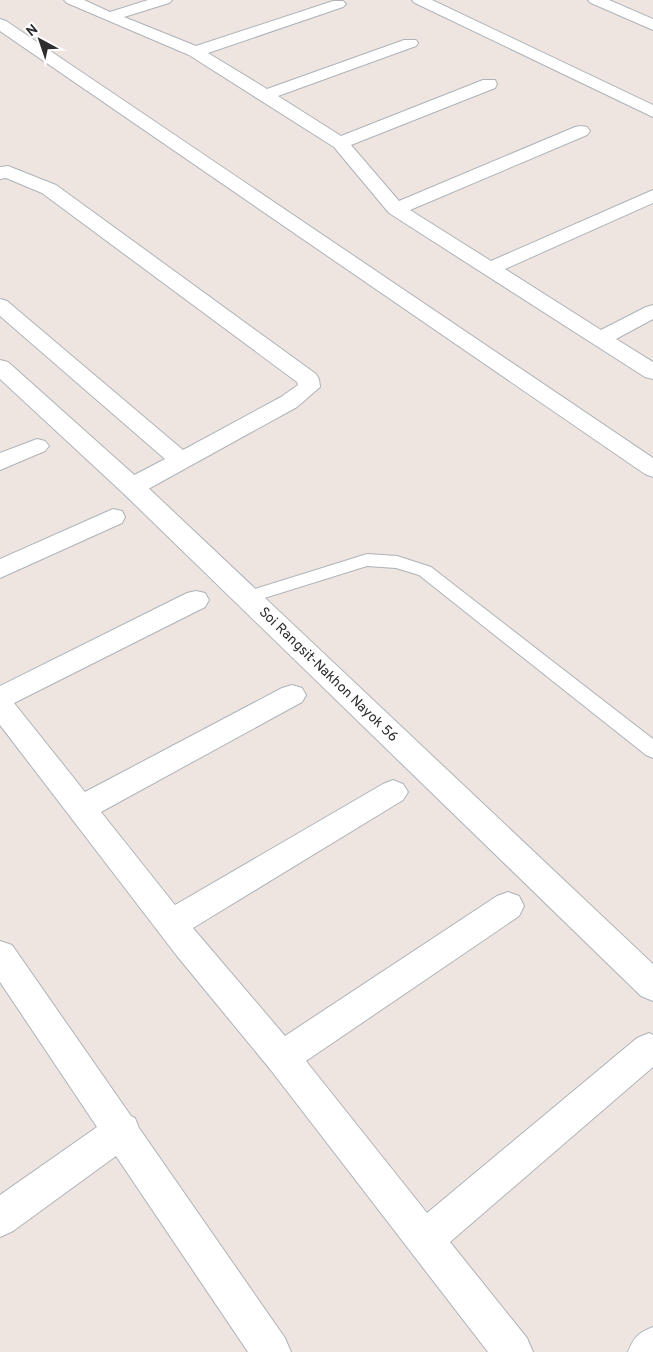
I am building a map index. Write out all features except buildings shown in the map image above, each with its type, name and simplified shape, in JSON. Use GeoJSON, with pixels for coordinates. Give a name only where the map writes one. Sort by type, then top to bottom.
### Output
{"type":"FeatureCollection","features":[{"type":"Feature","properties":{"kind":"street"},"geometry":{"type":"LineString","coordinates":[[72,0],[195,52],[340,143],[396,209],[653,372]]}},
{"type":"Feature","properties":{"kind":"street"},"geometry":{"type":"LineString","coordinates":[[109,17],[164,0]]}},
{"type":"Feature","properties":{"kind":"street"},"geometry":{"type":"LineString","coordinates":[[420,0],[653,112]]}},
{"type":"Feature","properties":{"kind":"street"},"geometry":{"type":"LineString","coordinates":[[596,0],[653,25]]}},
{"type":"Feature","properties":{"kind":"street"},"geometry":{"type":"LineString","coordinates":[[195,52],[338,4]]}},
{"type":"Feature","properties":{"kind":"street"},"geometry":{"type":"LineString","coordinates":[[0,24],[653,469]]}},
{"type":"Feature","properties":{"kind":"street"},"geometry":{"type":"LineString","coordinates":[[265,95],[410,43]]}},
{"type":"Feature","properties":{"kind":"street"},"geometry":{"type":"LineString","coordinates":[[340,143],[489,84]]}},
{"type":"Feature","properties":{"kind":"street"},"geometry":{"type":"LineString","coordinates":[[396,209],[581,131]]}},
{"type":"Feature","properties":{"kind":"street"},"geometry":{"type":"LineString","coordinates":[[0,173],[8,172],[49,189],[308,379],[309,387],[289,402],[182,461],[132,486]]}},
{"type":"Feature","properties":{"kind":"street"},"geometry":{"type":"LineString","coordinates":[[489,269],[653,196]]}},
{"type":"Feature","properties":{"kind":"street"},"geometry":{"type":"LineString","coordinates":[[0,306],[182,461]]}},
{"type":"Feature","properties":{"kind":"street"},"geometry":{"type":"LineString","coordinates":[[599,339],[653,311]]}},
{"type":"Feature","properties":{"kind":"street","name":"Soi Rangsit-Nakhon Nayok 56"},"geometry":{"type":"LineString","coordinates":[[0,367],[132,486],[653,986]]}},
{"type":"Feature","properties":{"kind":"street"},"geometry":{"type":"LineString","coordinates":[[0,462],[37,446]]}},
{"type":"Feature","properties":{"kind":"street"},"geometry":{"type":"LineString","coordinates":[[0,569],[113,517]]}},
{"type":"Feature","properties":{"kind":"street"},"geometry":{"type":"LineString","coordinates":[[0,698],[196,600]]}},
{"type":"Feature","properties":{"kind":"street"},"geometry":{"type":"LineString","coordinates":[[81,809],[292,695]]}},
{"type":"Feature","properties":{"kind":"street"},"geometry":{"type":"LineString","coordinates":[[0,705],[171,924],[282,1058],[426,1239],[512,1352]]}},
{"type":"Feature","properties":{"kind":"street"},"geometry":{"type":"LineString","coordinates":[[171,924],[393,792]]}},
{"type":"Feature","properties":{"kind":"street"},"geometry":{"type":"LineString","coordinates":[[282,1058],[508,906]]}},
{"type":"Feature","properties":{"kind":"street"},"geometry":{"type":"LineString","coordinates":[[0,955],[122,1130],[263,1349]]}},
{"type":"Feature","properties":{"kind":"street"},"geometry":{"type":"LineString","coordinates":[[426,1239],[649,1049]]}},
{"type":"Feature","properties":{"kind":"street"},"geometry":{"type":"LineString","coordinates":[[0,1218],[122,1130]]}},
{"type":"Feature","properties":{"kind":"street"},"geometry":{"type":"LineString","coordinates":[[648,1352],[653,1347]]}},
{"type":"Feature","properties":{"kind":"lane"},"geometry":{"type":"LineString","coordinates":[[248,597],[367,560],[397,562],[425,572],[653,750]]}}]}
